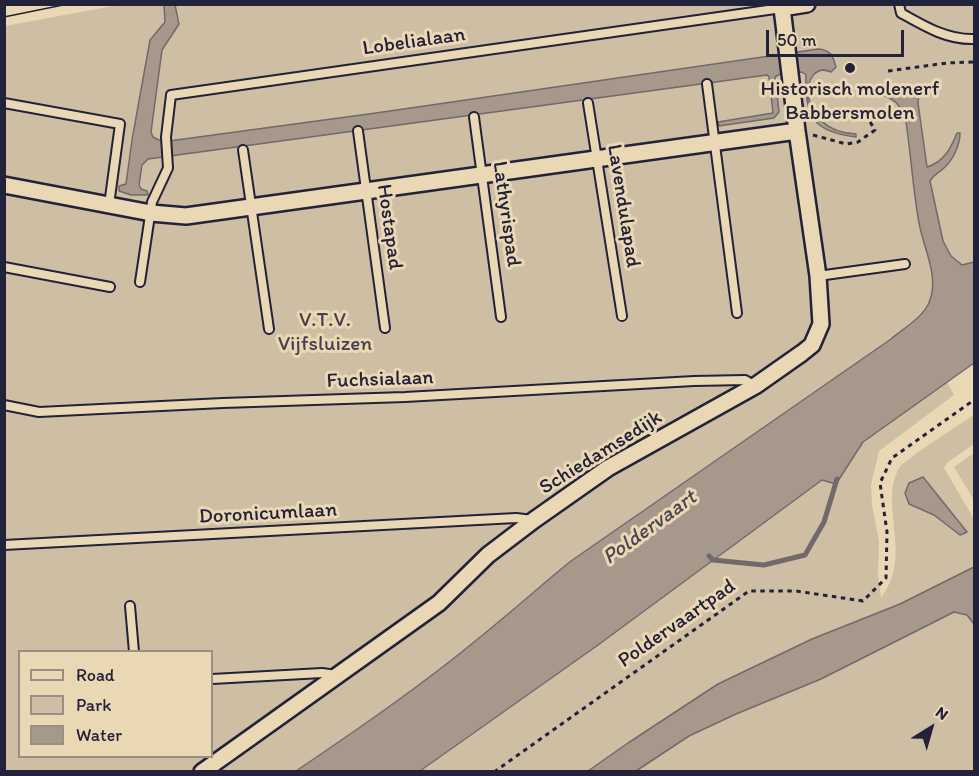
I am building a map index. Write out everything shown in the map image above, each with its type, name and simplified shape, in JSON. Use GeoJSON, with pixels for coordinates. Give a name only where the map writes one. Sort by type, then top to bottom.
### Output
{"type":"FeatureCollection","features":[{"type":"Feature","properties":{"kind":"street"},"geometry":{"type":"LineString","coordinates":[[782,8],[807,4]]}},
{"type":"Feature","properties":{"kind":"street","name":"Schiedamsedijk"},"geometry":{"type":"LineString","coordinates":[[202,771],[439,603],[488,555],[608,468],[755,386],[812,345],[821,324],[822,311],[782,8]]}},
{"type":"Feature","properties":{"kind":"street"},"geometry":{"type":"LineString","coordinates":[[4,185],[151,213],[186,216],[797,131]]}},
{"type":"Feature","properties":{"kind":"lane"},"geometry":{"type":"LineString","coordinates":[[898,4],[901,13],[933,31],[963,39],[975,39]]}},
{"type":"Feature","properties":{"kind":"lane","name":"Lobelialaan"},"geometry":{"type":"LineString","coordinates":[[140,282],[152,202],[168,168],[166,137],[171,95],[782,8]]}},
{"type":"Feature","properties":{"kind":"lane"},"geometry":{"type":"LineString","coordinates":[[707,84],[737,313]]}},
{"type":"Feature","properties":{"kind":"lane"},"geometry":{"type":"LineString","coordinates":[[4,103],[120,124],[109,205]]}},
{"type":"Feature","properties":{"kind":"lane","name":"Lavendulapad"},"geometry":{"type":"LineString","coordinates":[[588,103],[622,316]]}},
{"type":"Feature","properties":{"kind":"lane","name":"Lathyrispad"},"geometry":{"type":"LineString","coordinates":[[474,117],[501,317]]}},
{"type":"Feature","properties":{"kind":"lane","name":"Hostapad"},"geometry":{"type":"LineString","coordinates":[[358,131],[385,328]]}},
{"type":"Feature","properties":{"kind":"lane"},"geometry":{"type":"LineString","coordinates":[[243,150],[269,329]]}},
{"type":"Feature","properties":{"kind":"lane"},"geometry":{"type":"LineString","coordinates":[[818,276],[905,264]]}},
{"type":"Feature","properties":{"kind":"lane"},"geometry":{"type":"LineString","coordinates":[[4,267],[110,287]]}},
{"type":"Feature","properties":{"kind":"lane","name":"Fuchsialaan"},"geometry":{"type":"LineString","coordinates":[[4,405],[39,412],[405,397],[694,381],[745,380],[755,386]]}},
{"type":"Feature","properties":{"kind":"lane","name":"Doronicumlaan"},"geometry":{"type":"LineString","coordinates":[[4,545],[516,518],[534,520]]}},
{"type":"Feature","properties":{"kind":"lane"},"geometry":{"type":"LineString","coordinates":[[130,606],[134,650]]}},
{"type":"Feature","properties":{"kind":"lane"},"geometry":{"type":"LineString","coordinates":[[213,679],[322,673],[338,675]]}},
{"type":"Feature","properties":{"kind":"path"},"geometry":{"type":"LineString","coordinates":[[888,71],[946,63],[975,62]]}},
{"type":"Feature","properties":{"kind":"path"},"geometry":{"type":"LineString","coordinates":[[797,131],[846,144],[858,142],[875,130],[862,109]]}},
{"type":"Feature","properties":{"kind":"path","name":"Poldervaartpad"},"geometry":{"type":"LineString","coordinates":[[494,771],[748,591],[796,591],[863,601],[886,578],[887,532],[880,483],[892,458],[975,400]]}},
{"type":"Feature","properties":{"kind":"green space","name":"V.T.V. Vijfsluizen"},"geometry":{"type":"Polygon","coordinates":[[[124,4],[164,5],[172,36],[180,22],[175,4],[974,5],[974,267],[930,302],[918,316],[891,339],[571,561],[413,690],[296,771],[5,772],[5,26],[124,4]]]}},
{"type":"Feature","properties":{"kind":"green space"},"geometry":{"type":"Polygon","coordinates":[[[947,382],[954,395],[879,451],[871,485],[872,505],[879,541],[878,573],[881,598],[895,565],[892,499],[899,468],[974,415],[974,444],[948,462],[944,468],[974,519],[974,567],[900,604],[812,639],[719,684],[588,771],[420,772],[598,645],[822,480],[836,484],[863,442],[947,382]]]}},
{"type":"Feature","properties":{"kind":"green space"},"geometry":{"type":"Polygon","coordinates":[[[974,453],[974,500],[954,467],[974,453]]]}},
{"type":"Feature","properties":{"kind":"green space"},"geometry":{"type":"Polygon","coordinates":[[[960,604],[974,617],[974,771],[628,772],[702,719],[960,604]]]}},
{"type":"Feature","properties":{"kind":"water"},"geometry":{"type":"Polygon","coordinates":[[[164,5],[175,5],[179,24],[162,50],[151,132],[153,137],[159,140],[169,141],[376,113],[818,49],[829,52],[836,67],[831,72],[821,71],[813,75],[809,85],[809,97],[813,109],[822,121],[836,130],[856,134],[856,137],[830,131],[814,120],[807,102],[806,75],[802,72],[780,74],[775,77],[779,112],[774,118],[719,126],[718,122],[773,113],[767,75],[148,159],[142,165],[139,185],[141,189],[147,191],[148,195],[131,195],[119,191],[119,186],[126,184],[150,40],[165,22],[164,5]]]}},
{"type":"Feature","properties":{"kind":"water","name":"Poldervaart"},"geometry":{"type":"Polygon","coordinates":[[[882,86],[913,93],[920,88],[922,92],[919,94],[918,103],[927,167],[942,158],[957,133],[960,133],[953,157],[930,181],[943,241],[951,256],[962,265],[974,262],[974,363],[863,442],[836,484],[822,480],[598,645],[420,771],[296,771],[435,673],[571,561],[891,339],[924,311],[930,300],[933,281],[919,223],[906,122],[896,103],[878,93],[882,86]]]}},
{"type":"Feature","properties":{"kind":"water"},"geometry":{"type":"Polygon","coordinates":[[[923,477],[967,532],[960,535],[934,515],[909,504],[905,493],[909,483],[923,477]]]}},
{"type":"Feature","properties":{"kind":"water"},"geometry":{"type":"Polygon","coordinates":[[[974,567],[974,624],[967,615],[954,612],[821,679],[689,736],[636,771],[588,771],[718,684],[812,639],[900,604],[974,567]]]}},
{"type":"Feature","properties":{"kind":"waterway"},"geometry":{"type":"LineString","coordinates":[[709,556],[713,560],[764,565],[805,555],[824,522],[837,479]]}},
{"type":"Feature","properties":{"kind":"tram line"},"geometry":{"type":"LineString","coordinates":[[4,17],[68,4]]}},
{"type":"Feature","properties":{"kind":"place","name":"Historisch molenerf Babbersmolen"},"geometry":{"type":"Point","coordinates":[850,68]}}]}
